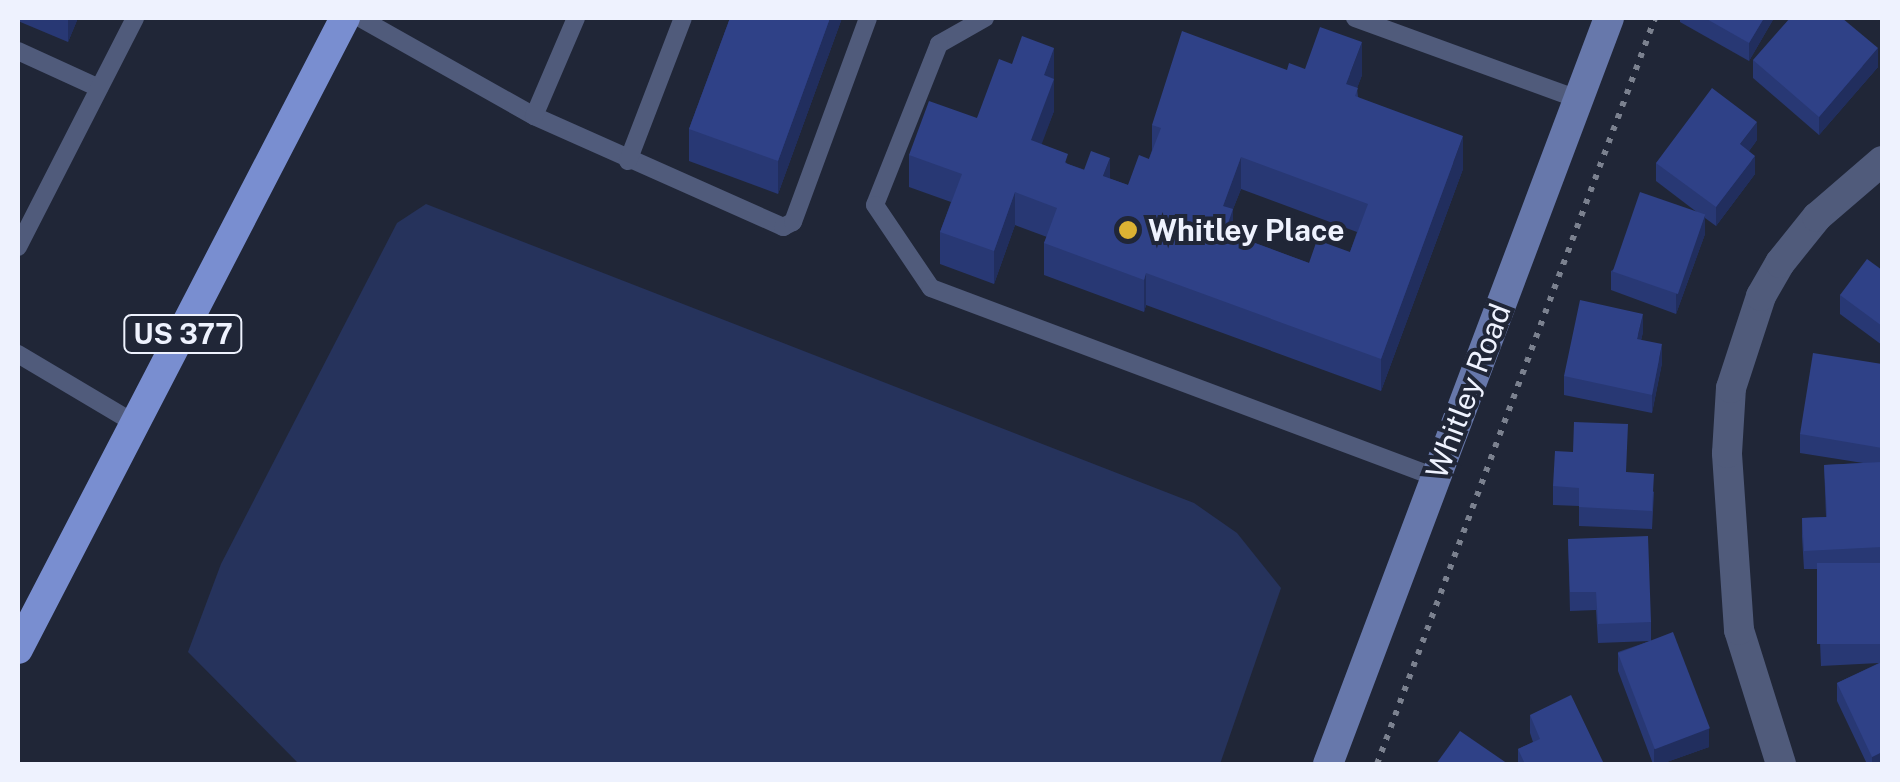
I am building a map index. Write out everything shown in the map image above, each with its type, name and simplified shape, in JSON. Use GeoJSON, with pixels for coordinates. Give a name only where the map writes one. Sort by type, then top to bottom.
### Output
{"type":"FeatureCollection","features":[{"type":"Feature","properties":{"kind":"main road","name":"US 377"},"geometry":{"type":"LineString","coordinates":[[18,648],[344,18]]}},
{"type":"Feature","properties":{"kind":"street","name":"Whitley Road"},"geometry":{"type":"LineString","coordinates":[[1328,764],[1609,18]]}},
{"type":"Feature","properties":{"kind":"street"},"geometry":{"type":"LineString","coordinates":[[1782,764],[1739,630],[1726,453],[1731,388],[1748,330],[1780,264],[1817,217],[1882,161]]}},
{"type":"Feature","properties":{"kind":"lane"},"geometry":{"type":"LineString","coordinates":[[18,248],[135,18]]}},
{"type":"Feature","properties":{"kind":"lane"},"geometry":{"type":"LineString","coordinates":[[360,18],[534,116],[783,227],[793,222],[868,18]]}},
{"type":"Feature","properties":{"kind":"lane"},"geometry":{"type":"LineString","coordinates":[[534,116],[576,18]]}},
{"type":"Feature","properties":{"kind":"lane"},"geometry":{"type":"LineString","coordinates":[[628,160],[683,18]]}},
{"type":"Feature","properties":{"kind":"lane"},"geometry":{"type":"LineString","coordinates":[[985,18],[939,44],[875,205],[931,288],[1435,477]]}},
{"type":"Feature","properties":{"kind":"lane"},"geometry":{"type":"LineString","coordinates":[[1355,18],[1578,98]]}},
{"type":"Feature","properties":{"kind":"lane"},"geometry":{"type":"LineString","coordinates":[[18,51],[99,88]]}},
{"type":"Feature","properties":{"kind":"lane"},"geometry":{"type":"LineString","coordinates":[[18,354],[136,424]]}},
{"type":"Feature","properties":{"kind":"path"},"geometry":{"type":"LineString","coordinates":[[1376,764],[1656,18]]}},
{"type":"Feature","properties":{"kind":"shaded area"},"geometry":{"type":"Polygon","coordinates":[[[426,204],[1194,503],[1237,533],[1281,588],[1220,764],[299,764],[188,652],[221,564],[397,223],[426,204]]]}},
{"type":"Feature","properties":{"kind":"building"},"geometry":{"type":"Polygon","coordinates":[[[730,18],[830,18],[778,161],[689,129],[730,18]]]}},
{"type":"Feature","properties":{"kind":"building"},"geometry":{"type":"Polygon","coordinates":[[[1705,18],[1764,18],[1749,43],[1705,18]]]}},
{"type":"Feature","properties":{"kind":"building"},"geometry":{"type":"Polygon","coordinates":[[[1790,18],[1842,18],[1878,48],[1819,117],[1753,60],[1790,18]]]}},
{"type":"Feature","properties":{"kind":"building","name":"Whitley Place"},"geometry":{"type":"Polygon","coordinates":[[[1320,27],[1362,42],[1346,84],[1358,88],[1355,96],[1463,136],[1381,359],[1146,273],[1144,280],[1044,243],[1057,208],[1015,192],[994,251],[940,232],[962,174],[909,155],[929,101],[977,118],[999,59],[1012,64],[1022,36],[1054,48],[1044,75],[1054,79],[1031,140],[1068,154],[1065,163],[1084,170],[1091,151],[1110,158],[1103,176],[1128,185],[1139,155],[1149,159],[1161,128],[1152,125],[1182,31],[1287,70],[1289,63],[1305,69],[1320,27]],[[1241,157],[1223,206],[1233,209],[1225,232],[1309,263],[1317,240],[1350,252],[1368,204],[1241,157]]]}},
{"type":"Feature","properties":{"kind":"building"},"geometry":{"type":"Polygon","coordinates":[[[1712,88],[1757,122],[1740,144],[1755,156],[1716,207],[1656,163],[1712,88]]]}},
{"type":"Feature","properties":{"kind":"building"},"geometry":{"type":"Polygon","coordinates":[[[1640,192],[1705,214],[1678,294],[1613,271],[1640,192]]]}},
{"type":"Feature","properties":{"kind":"building"},"geometry":{"type":"Polygon","coordinates":[[[1867,259],[1882,270],[1882,326],[1840,295],[1867,259]]]}},
{"type":"Feature","properties":{"kind":"building"},"geometry":{"type":"Polygon","coordinates":[[[1580,300],[1643,314],[1637,339],[1662,344],[1652,395],[1564,376],[1580,300]]]}},
{"type":"Feature","properties":{"kind":"building"},"geometry":{"type":"Polygon","coordinates":[[[1813,353],[1882,364],[1882,448],[1800,434],[1813,353]]]}},
{"type":"Feature","properties":{"kind":"building"},"geometry":{"type":"Polygon","coordinates":[[[1574,422],[1628,424],[1626,472],[1654,474],[1652,511],[1579,507],[1579,488],[1553,486],[1555,451],[1573,452],[1574,422]]]}},
{"type":"Feature","properties":{"kind":"building"},"geometry":{"type":"Polygon","coordinates":[[[1882,462],[1882,547],[1804,551],[1802,518],[1827,517],[1824,465],[1882,462]]]}},
{"type":"Feature","properties":{"kind":"building"},"geometry":{"type":"Polygon","coordinates":[[[1648,536],[1651,622],[1598,624],[1596,592],[1570,592],[1568,539],[1648,536]]]}},
{"type":"Feature","properties":{"kind":"building"},"geometry":{"type":"Polygon","coordinates":[[[1817,563],[1882,563],[1882,644],[1817,644],[1817,563]]]}},
{"type":"Feature","properties":{"kind":"building"},"geometry":{"type":"Polygon","coordinates":[[[1673,632],[1710,728],[1655,749],[1618,653],[1673,632]]]}},
{"type":"Feature","properties":{"kind":"building"},"geometry":{"type":"Polygon","coordinates":[[[1882,662],[1882,752],[1872,757],[1837,683],[1882,662]]]}},
{"type":"Feature","properties":{"kind":"building"},"geometry":{"type":"Polygon","coordinates":[[[1571,695],[1604,764],[1525,764],[1518,749],[1540,739],[1530,715],[1571,695]]]}},
{"type":"Feature","properties":{"kind":"building"},"geometry":{"type":"Polygon","coordinates":[[[1460,731],[1508,764],[1436,764],[1460,731]]]}},
{"type":"Feature","properties":{"kind":"place","name":"Whitley Place"},"geometry":{"type":"Point","coordinates":[1128,230]}}]}
